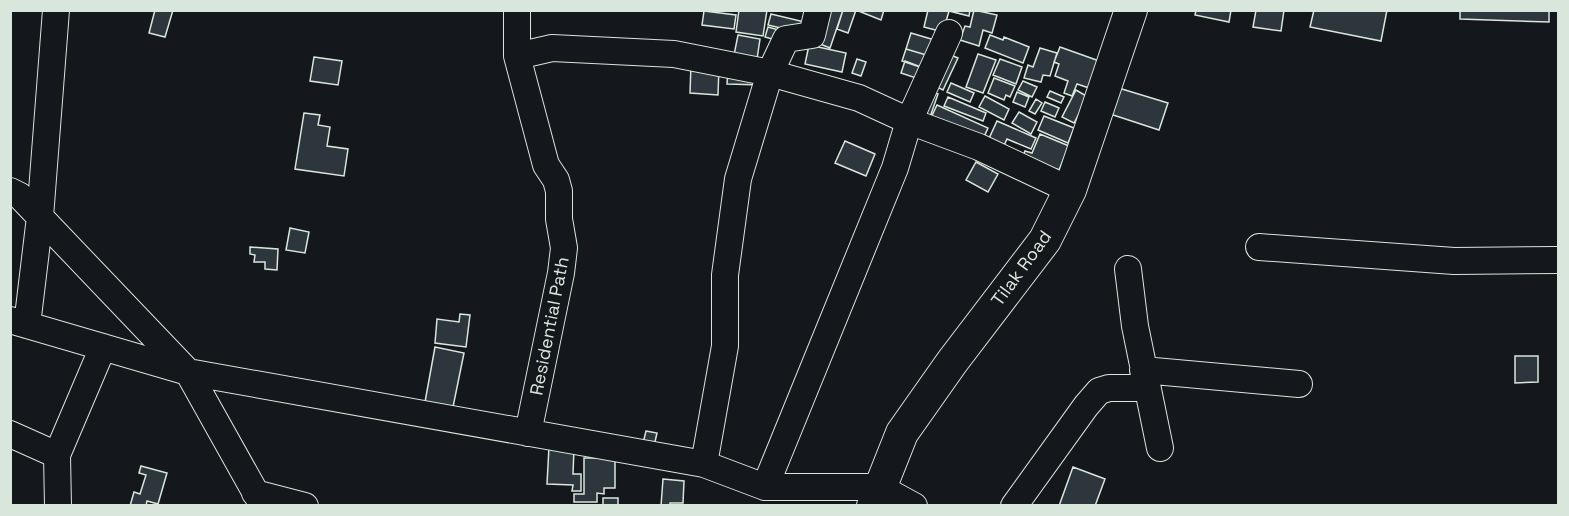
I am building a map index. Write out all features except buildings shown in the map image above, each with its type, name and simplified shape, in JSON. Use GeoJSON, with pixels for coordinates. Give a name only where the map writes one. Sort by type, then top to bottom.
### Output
{"type":"FeatureCollection","features":[{"type":"Feature","properties":{"kind":"main road","name":"Tilak Road"},"geometry":{"type":"LineString","coordinates":[[876,496],[902,433],[1045,240],[1070,190],[1131,10]]}},
{"type":"Feature","properties":{"kind":"street"},"geometry":{"type":"LineString","coordinates":[[56,10],[40,217],[19,322],[188,372],[704,464],[765,487],[876,496],[914,506]]}},
{"type":"Feature","properties":{"kind":"street","name":"Residential Path"},"geometry":{"type":"LineString","coordinates":[[517,10],[517,56],[546,165],[556,180],[559,190],[564,248],[561,273],[528,433]]}},
{"type":"Feature","properties":{"kind":"street"},"geometry":{"type":"LineString","coordinates":[[704,464],[725,346],[725,275],[738,179],[770,73],[786,39],[812,35],[818,10]]}},
{"type":"Feature","properties":{"kind":"street"},"geometry":{"type":"LineString","coordinates":[[765,487],[895,168],[909,121],[949,33]]}},
{"type":"Feature","properties":{"kind":"street"},"geometry":{"type":"LineString","coordinates":[[517,56],[552,48],[674,54],[770,73],[860,98],[909,121],[979,147],[1070,190]]}},
{"type":"Feature","properties":{"kind":"street"},"geometry":{"type":"LineString","coordinates":[[10,190],[20,196],[188,372],[259,499],[305,506]]}},
{"type":"Feature","properties":{"kind":"street"},"geometry":{"type":"LineString","coordinates":[[1259,247],[1454,261],[1558,260]]}},
{"type":"Feature","properties":{"kind":"street"},"geometry":{"type":"LineString","coordinates":[[1128,269],[1134,326],[1160,448]]}},
{"type":"Feature","properties":{"kind":"street"},"geometry":{"type":"LineString","coordinates":[[58,506],[57,455],[102,347]]}},
{"type":"Feature","properties":{"kind":"street"},"geometry":{"type":"LineString","coordinates":[[1014,506],[1099,391],[1145,379],[1299,384]]}},
{"type":"Feature","properties":{"kind":"street"},"geometry":{"type":"LineString","coordinates":[[10,435],[57,455]]}}]}
